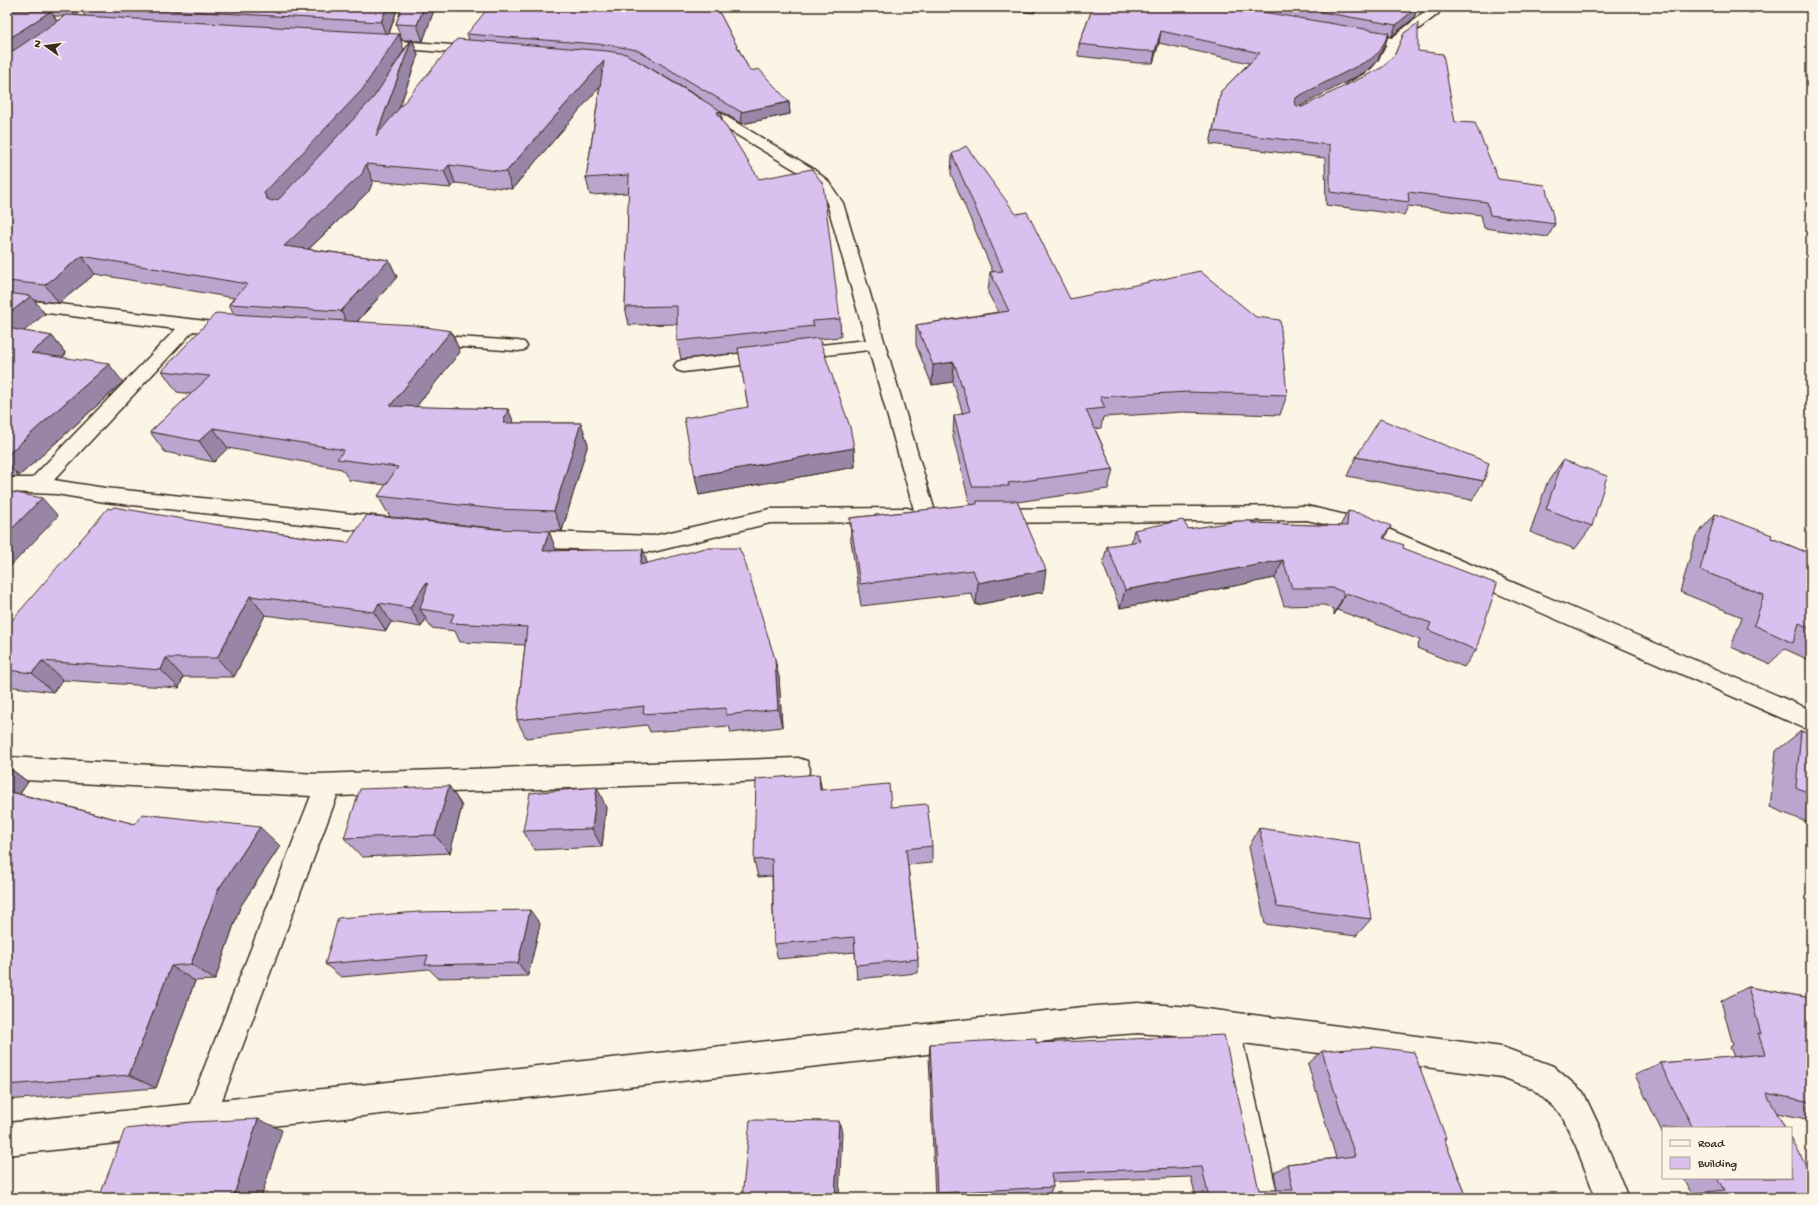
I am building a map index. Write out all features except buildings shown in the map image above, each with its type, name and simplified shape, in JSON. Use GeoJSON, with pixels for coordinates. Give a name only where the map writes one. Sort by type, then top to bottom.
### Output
{"type":"FeatureCollection","features":[{"type":"Feature","properties":{"kind":"street"},"geometry":{"type":"LineString","coordinates":[[1339,93],[1373,75],[1383,66],[1394,42],[1436,7]]}},
{"type":"Feature","properties":{"kind":"street"},"geometry":{"type":"LineString","coordinates":[[393,44],[398,29]]}},
{"type":"Feature","properties":{"kind":"street"},"geometry":{"type":"LineString","coordinates":[[1348,34],[1394,42]]}},
{"type":"Feature","properties":{"kind":"street"},"geometry":{"type":"LineString","coordinates":[[362,42],[495,53]]}},
{"type":"Feature","properties":{"kind":"street"},"geometry":{"type":"LineString","coordinates":[[407,58],[415,46]]}},
{"type":"Feature","properties":{"kind":"street"},"geometry":{"type":"LineString","coordinates":[[687,98],[807,171],[823,184],[835,203],[926,515]]}},
{"type":"Feature","properties":{"kind":"street"},"geometry":{"type":"LineString","coordinates":[[7,303],[189,325],[251,330]]}},
{"type":"Feature","properties":{"kind":"street"},"geometry":{"type":"LineString","coordinates":[[37,485],[189,325]]}},
{"type":"Feature","properties":{"kind":"street"},"geometry":{"type":"LineString","coordinates":[[408,339],[518,346]]}},
{"type":"Feature","properties":{"kind":"street"},"geometry":{"type":"LineString","coordinates":[[683,366],[876,344]]}},
{"type":"Feature","properties":{"kind":"street"},"geometry":{"type":"LineString","coordinates":[[7,485],[37,485],[76,488],[105,495],[410,528]]}},
{"type":"Feature","properties":{"kind":"street"},"geometry":{"type":"LineString","coordinates":[[971,516],[1307,513],[1360,525],[1811,721]]}},
{"type":"Feature","properties":{"kind":"street"},"geometry":{"type":"LineString","coordinates":[[505,539],[653,544],[770,516],[949,516]]}},
{"type":"Feature","properties":{"kind":"street"},"geometry":{"type":"LineString","coordinates":[[7,768],[328,785],[798,769]]}},
{"type":"Feature","properties":{"kind":"street"},"geometry":{"type":"LineString","coordinates":[[200,1118],[328,785]]}},
{"type":"Feature","properties":{"kind":"street"},"geometry":{"type":"LineString","coordinates":[[7,1139],[1083,1022],[1138,1018],[1225,1027],[1502,1062],[1542,1077],[1572,1103],[1590,1139],[1612,1198]]}},
{"type":"Feature","properties":{"kind":"street"},"geometry":{"type":"LineString","coordinates":[[1225,1027],[1262,1198]]}}]}
